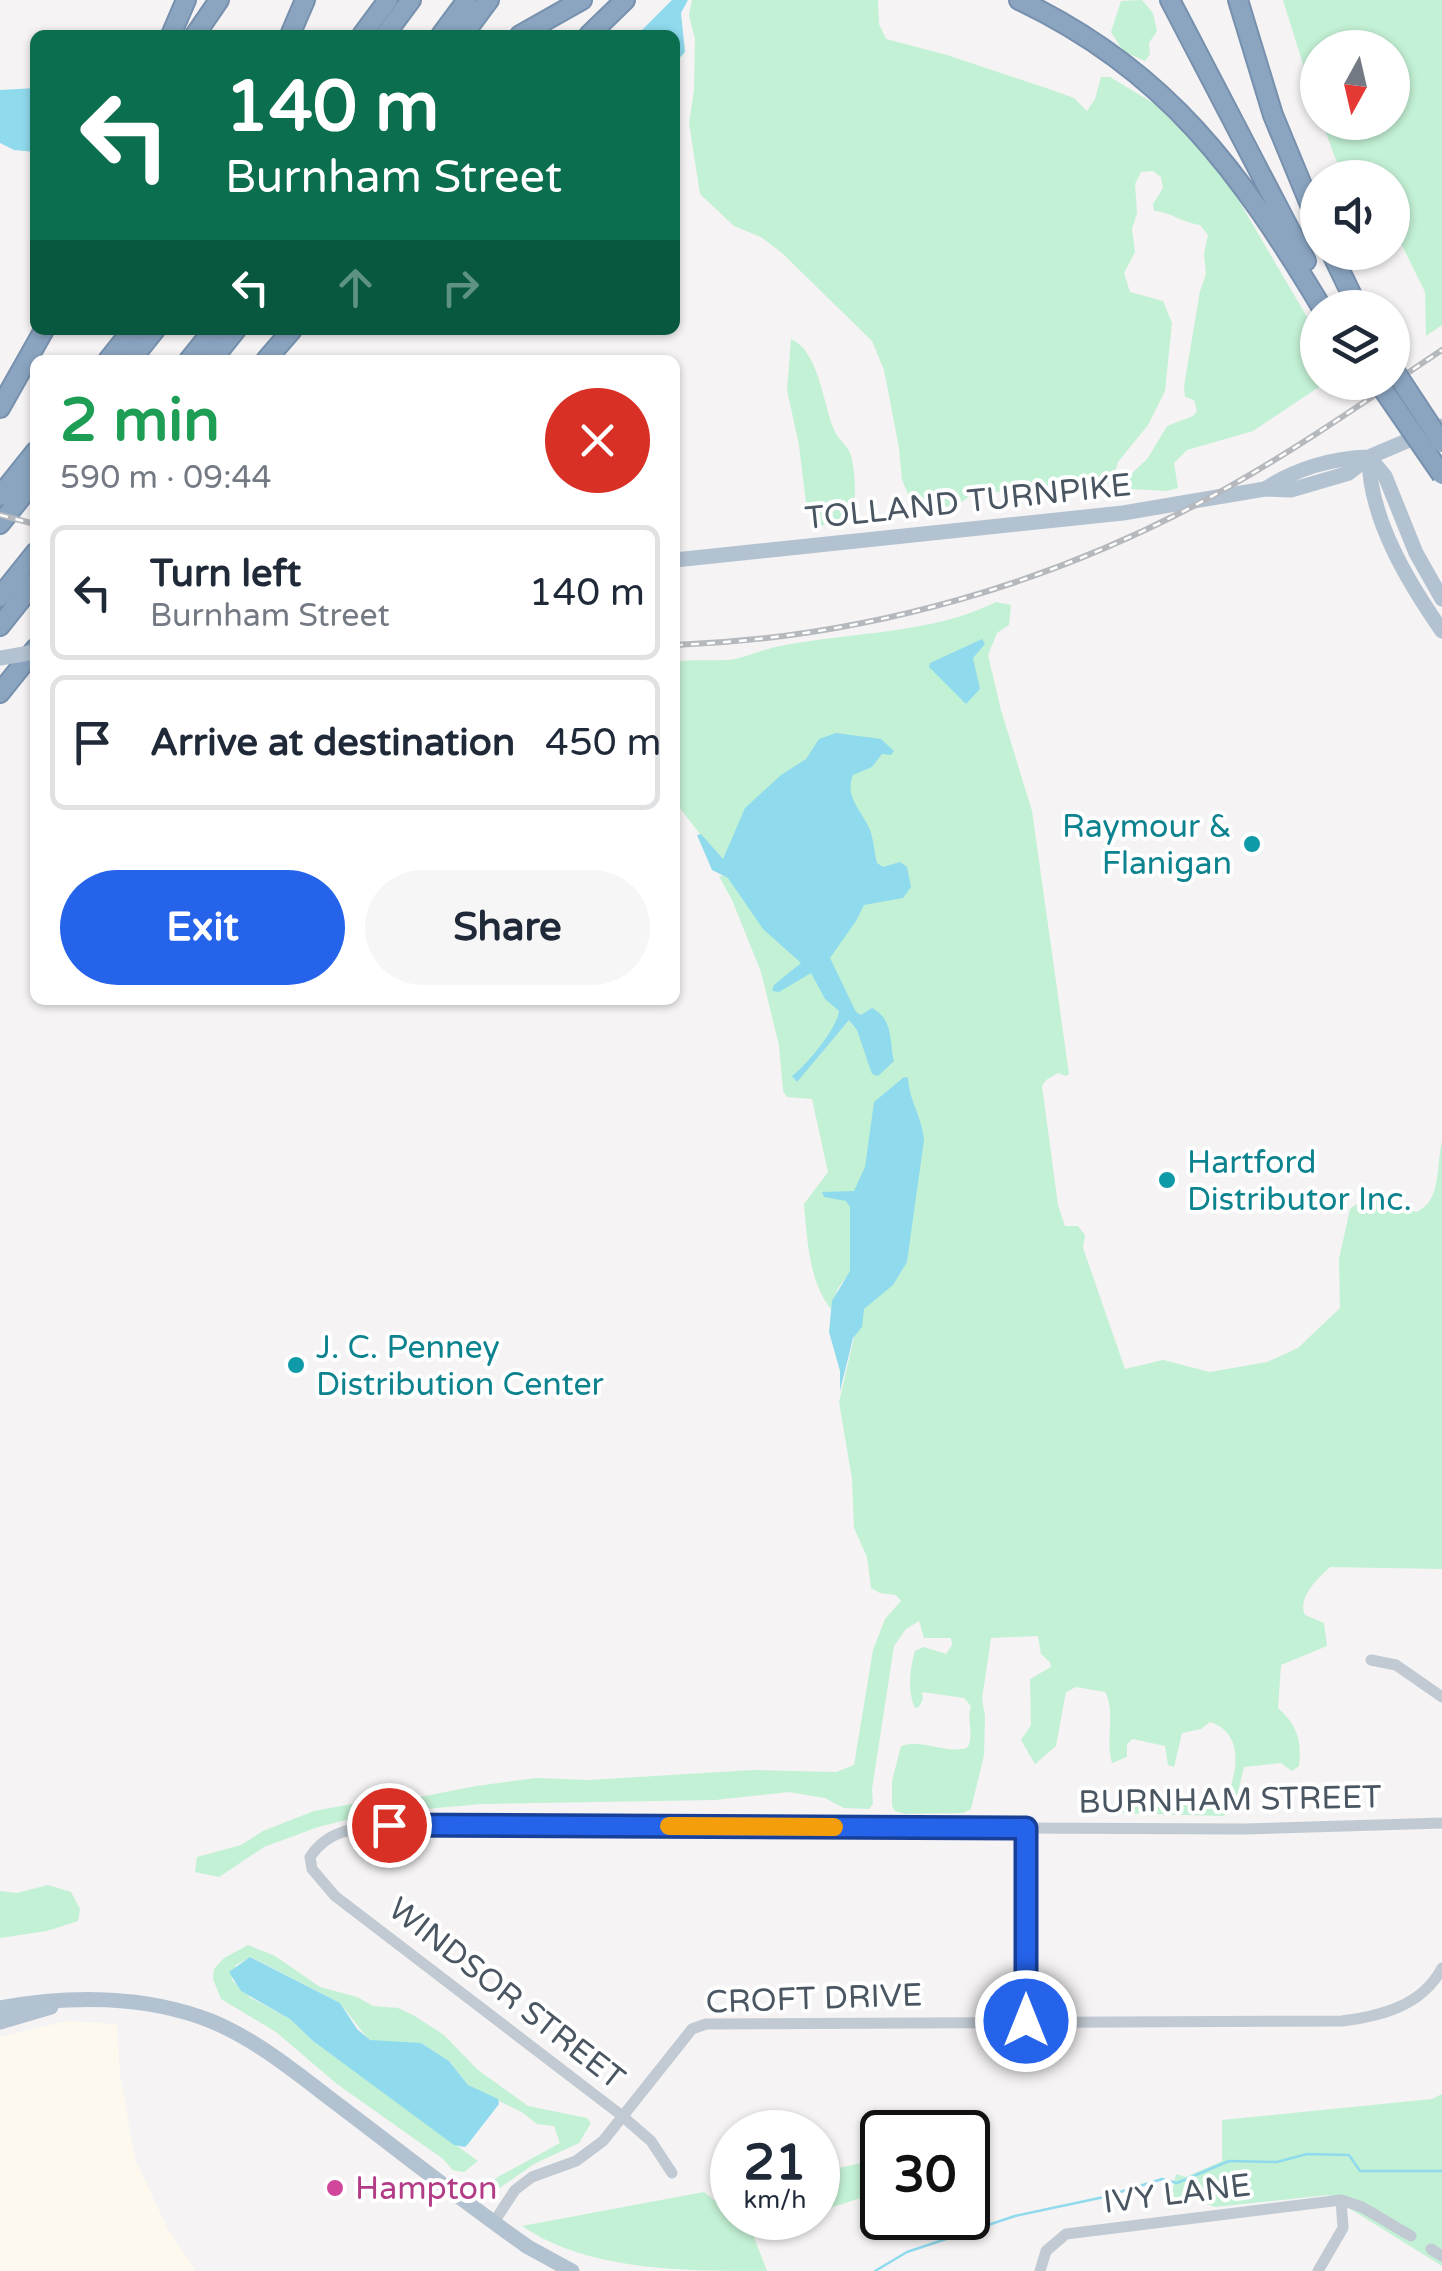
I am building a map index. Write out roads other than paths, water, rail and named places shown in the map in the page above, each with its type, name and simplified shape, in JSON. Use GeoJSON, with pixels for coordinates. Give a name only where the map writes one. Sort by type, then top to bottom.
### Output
{"type":"FeatureCollection","features":[{"type":"Feature","properties":{"kind":"highway"},"geometry":{"type":"LineString","coordinates":[[173,30],[186,0]]}},
{"type":"Feature","properties":{"kind":"highway"},"geometry":{"type":"LineString","coordinates":[[198,30],[219,0]]}},
{"type":"Feature","properties":{"kind":"highway"},"geometry":{"type":"LineString","coordinates":[[292,30],[305,0]]}},
{"type":"Feature","properties":{"kind":"highway"},"geometry":{"type":"LineString","coordinates":[[366,30],[388,0]]}},
{"type":"Feature","properties":{"kind":"highway"},"geometry":{"type":"LineString","coordinates":[[389,30],[410,0]]}},
{"type":"Feature","properties":{"kind":"highway"},"geometry":{"type":"LineString","coordinates":[[445,30],[467,0]]}},
{"type":"Feature","properties":{"kind":"highway"},"geometry":{"type":"LineString","coordinates":[[467,30],[489,0]]}},
{"type":"Feature","properties":{"kind":"highway"},"geometry":{"type":"LineString","coordinates":[[528,30],[582,0]]}},
{"type":"Feature","properties":{"kind":"highway"},"geometry":{"type":"LineString","coordinates":[[595,30],[625,0]]}},
{"type":"Feature","properties":{"kind":"highway"},"geometry":{"type":"LineString","coordinates":[[1020,0],[1105,48],[1194,126],[1244,184],[1311,290]]}},
{"type":"Feature","properties":{"kind":"highway"},"geometry":{"type":"LineString","coordinates":[[1170,0],[1323,290]]}},
{"type":"Feature","properties":{"kind":"highway"},"geometry":{"type":"LineString","coordinates":[[1238,0],[1273,114],[1300,180]]}},
{"type":"Feature","properties":{"kind":"highway"},"geometry":{"type":"LineString","coordinates":[[0,408],[41,335]]}},
{"type":"Feature","properties":{"kind":"highway"},"geometry":{"type":"LineString","coordinates":[[112,355],[128,335]]}},
{"type":"Feature","properties":{"kind":"highway"},"geometry":{"type":"LineString","coordinates":[[135,355],[151,335]]}},
{"type":"Feature","properties":{"kind":"highway"},"geometry":{"type":"LineString","coordinates":[[193,355],[209,335]]}},
{"type":"Feature","properties":{"kind":"highway"},"geometry":{"type":"LineString","coordinates":[[216,355],[232,335]]}},
{"type":"Feature","properties":{"kind":"highway"},"geometry":{"type":"LineString","coordinates":[[270,355],[288,335]]}},
{"type":"Feature","properties":{"kind":"highway"},"geometry":{"type":"LineString","coordinates":[[1410,394],[1442,443]]}},
{"type":"Feature","properties":{"kind":"highway"},"geometry":{"type":"LineString","coordinates":[[1391,400],[1442,474]]}},
{"type":"Feature","properties":{"kind":"highway"},"geometry":{"type":"LineString","coordinates":[[0,496],[30,458]]}},
{"type":"Feature","properties":{"kind":"highway"},"geometry":{"type":"LineString","coordinates":[[0,524],[30,486]]}},
{"type":"Feature","properties":{"kind":"highway"},"geometry":{"type":"LineString","coordinates":[[0,597],[30,559]]}},
{"type":"Feature","properties":{"kind":"highway"},"geometry":{"type":"LineString","coordinates":[[0,626],[30,588]]}},
{"type":"Feature","properties":{"kind":"highway"},"geometry":{"type":"LineString","coordinates":[[0,693],[30,656]]}},
{"type":"Feature","properties":{"kind":"main road","name":"TOLLAND TURNPIKE"},"geometry":{"type":"LineString","coordinates":[[680,559],[1136,511],[1265,489],[1286,476],[1344,458],[1368,457],[1442,426]]}},
{"type":"Feature","properties":{"kind":"main road"},"geometry":{"type":"LineString","coordinates":[[1368,457],[1385,476],[1416,553],[1442,598]]}},
{"type":"Feature","properties":{"kind":"main road"},"geometry":{"type":"LineString","coordinates":[[1368,457],[1369,482],[1400,560],[1442,631]]}},
{"type":"Feature","properties":{"kind":"main road"},"geometry":{"type":"LineString","coordinates":[[0,658],[30,651]]}},
{"type":"Feature","properties":{"kind":"main road"},"geometry":{"type":"LineString","coordinates":[[0,2008],[30,2002],[108,2000],[147,2004],[228,2029],[279,2060],[494,2222],[572,2271]]}},
{"type":"Feature","properties":{"kind":"main road"},"geometry":{"type":"LineString","coordinates":[[0,2022],[64,2002]]}},
{"type":"Feature","properties":{"kind":"street"},"geometry":{"type":"LineString","coordinates":[[1400,560],[1416,553]]}},
{"type":"Feature","properties":{"kind":"street"},"geometry":{"type":"LineString","coordinates":[[1371,1660],[1396,1665],[1442,1697]]}},
{"type":"Feature","properties":{"kind":"street","name":"BURNHAM STREET"},"geometry":{"type":"LineString","coordinates":[[310,1857],[328,1837],[348,1828],[389,1825],[1244,1829],[1442,1823]]}},
{"type":"Feature","properties":{"kind":"street"},"geometry":{"type":"LineString","coordinates":[[1026,1828],[1026,2021]]}},
{"type":"Feature","properties":{"kind":"street","name":"WINDSOR STREET"},"geometry":{"type":"LineString","coordinates":[[310,1857],[312,1869],[335,1896],[621,2115],[651,2141],[672,2173]]}},
{"type":"Feature","properties":{"kind":"street","name":"CROFT DRIVE"},"geometry":{"type":"LineString","coordinates":[[494,2222],[515,2190],[532,2177],[590,2153],[603,2141],[692,2029],[706,2024],[1342,2021],[1380,2016],[1410,2002],[1436,1980],[1442,1968]]}},
{"type":"Feature","properties":{"kind":"street"},"geometry":{"type":"LineString","coordinates":[[1318,2271],[1344,2228],[1341,2200],[1411,2236]]}},
{"type":"Feature","properties":{"kind":"street","name":"IVY LANE"},"geometry":{"type":"LineString","coordinates":[[1040,2271],[1046,2251],[1066,2234],[1341,2200]]}},
{"type":"Feature","properties":{"kind":"water"},"geometry":{"type":"Polygon","coordinates":[[[672,0],[688,0],[681,13],[685,52],[680,58],[680,30],[642,30],[672,0]]]}},
{"type":"Feature","properties":{"kind":"water"},"geometry":{"type":"Polygon","coordinates":[[[30,88],[30,152],[0,143],[0,90],[30,88]]]}},
{"type":"Feature","properties":{"kind":"water"},"geometry":{"type":"Polygon","coordinates":[[[982,639],[985,644],[973,658],[980,689],[966,704],[929,667],[930,663],[982,639]]]}},
{"type":"Feature","properties":{"kind":"water"},"geometry":{"type":"Polygon","coordinates":[[[836,733],[881,739],[894,751],[891,755],[882,754],[872,767],[853,775],[851,790],[870,830],[877,863],[883,867],[900,862],[907,867],[911,887],[903,898],[864,905],[830,958],[856,1012],[861,1015],[872,1008],[884,1019],[894,1061],[878,1076],[872,1074],[857,1030],[849,1020],[797,1082],[792,1076],[820,1046],[839,1011],[825,999],[811,973],[779,992],[772,991],[801,963],[763,929],[728,878],[712,870],[697,835],[701,834],[723,859],[745,808],[781,775],[806,759],[819,739],[836,733]]]}},
{"type":"Feature","properties":{"kind":"water"},"geometry":{"type":"Polygon","coordinates":[[[904,1077],[908,1078],[924,1140],[907,1262],[893,1285],[864,1309],[862,1327],[853,1338],[840,1391],[840,1371],[829,1332],[832,1301],[850,1271],[850,1207],[846,1201],[824,1197],[822,1192],[854,1191],[865,1167],[874,1102],[904,1077]]]}},
{"type":"Feature","properties":{"kind":"water"},"geometry":{"type":"Polygon","coordinates":[[[250,1957],[340,2003],[357,2029],[370,2040],[421,2043],[449,2061],[468,2085],[498,2099],[499,2104],[465,2147],[454,2145],[313,2041],[290,2019],[241,1991],[229,1972],[250,1957]]]}},
{"type":"Feature","properties":{"kind":"waterway"},"geometry":{"type":"LineString","coordinates":[[875,2271],[907,2252],[1015,2216],[1104,2197],[1162,2179],[1177,2183],[1229,2161],[1277,2162],[1307,2154],[1349,2155],[1360,2171],[1442,2171]]}},
{"type":"Feature","properties":{"kind":"railway"},"geometry":{"type":"LineString","coordinates":[[680,645],[818,631],[959,600],[1028,578],[1095,552],[1225,489],[1442,350]]}},
{"type":"Feature","properties":{"kind":"railway"},"geometry":{"type":"LineString","coordinates":[[0,515],[30,523]]}},
{"type":"Feature","properties":{"kind":"place","name":"Raymour & Flanigan"},"geometry":{"type":"Point","coordinates":[1252,844]}},
{"type":"Feature","properties":{"kind":"place","name":"Hartford Distributor Inc."},"geometry":{"type":"Point","coordinates":[1167,1180]}},
{"type":"Feature","properties":{"kind":"place","name":"J. C. Penney Distribution Center"},"geometry":{"type":"Point","coordinates":[296,1365]}},
{"type":"Feature","properties":{"kind":"place","name":"Hampton"},"geometry":{"type":"Point","coordinates":[335,2188]}}]}
